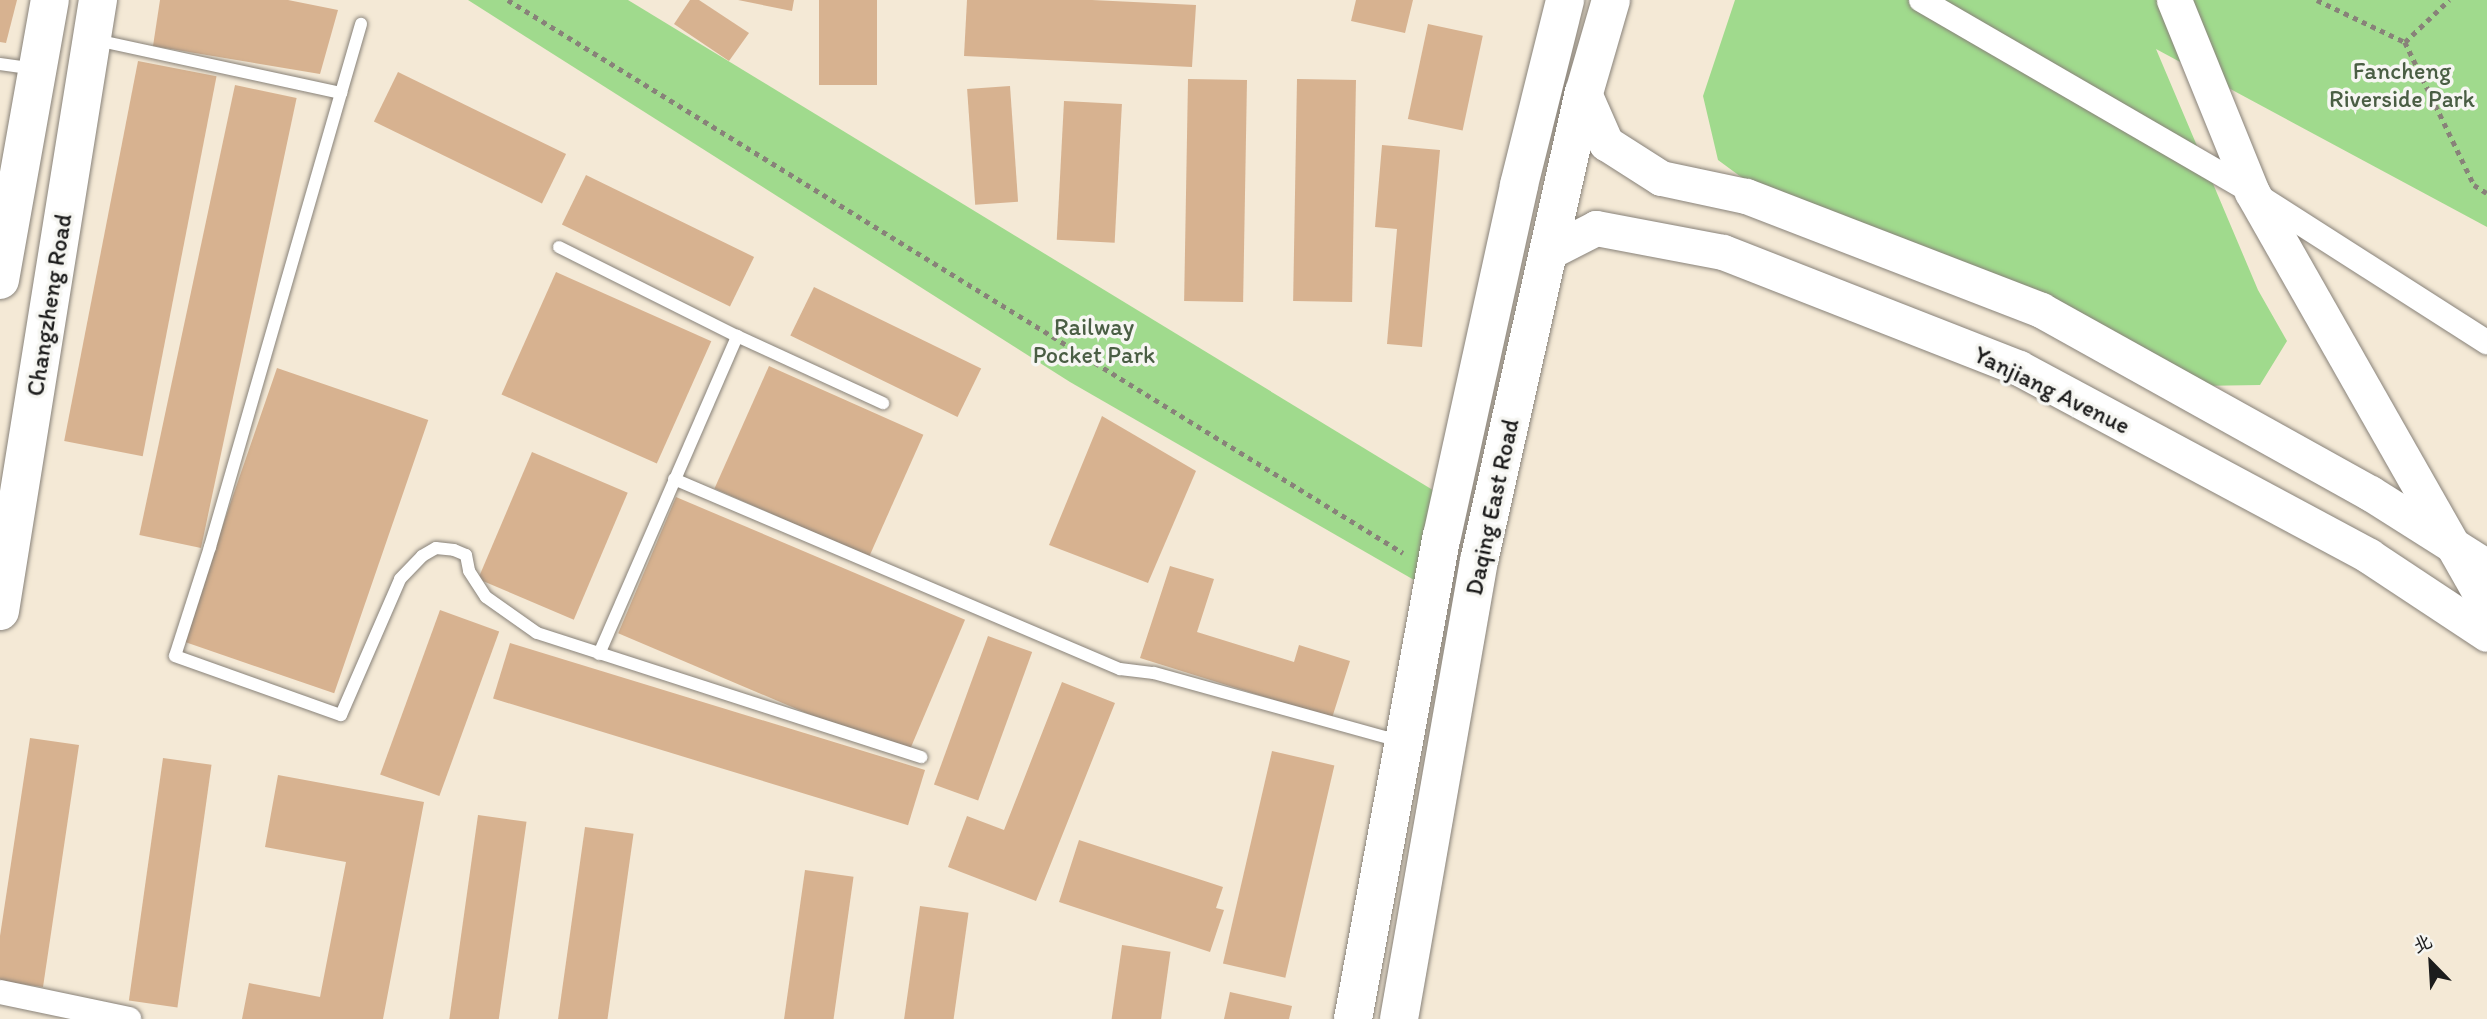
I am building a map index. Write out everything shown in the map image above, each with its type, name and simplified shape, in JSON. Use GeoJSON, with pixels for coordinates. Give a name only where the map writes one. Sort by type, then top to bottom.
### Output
{"type":"FeatureCollection","features":[{"type":"Feature","properties":{"kind":"main road","name":"Changzheng Road"},"geometry":{"type":"LineString","coordinates":[[0,280],[50,0]]}},
{"type":"Feature","properties":{"kind":"main road","name":"Changzheng Road"},"geometry":{"type":"LineString","coordinates":[[0,611],[98,0]]}},
{"type":"Feature","properties":{"kind":"main road","name":"Daqing East Road"},"geometry":{"type":"LineString","coordinates":[[1353,1019],[1436,573],[1519,185],[1565,0]]}},
{"type":"Feature","properties":{"kind":"main road","name":"Daqing East Road"},"geometry":{"type":"LineString","coordinates":[[1399,1019],[1479,561],[1584,93],[1611,0]]}},
{"type":"Feature","properties":{"kind":"main road"},"geometry":{"type":"LineString","coordinates":[[2175,0],[2252,192],[2487,606]]}},
{"type":"Feature","properties":{"kind":"main road"},"geometry":{"type":"LineString","coordinates":[[1584,93],[1606,144],[1661,178],[1746,196],[2041,310],[2370,493],[2487,567]]}},
{"type":"Feature","properties":{"kind":"main road","name":"Yanjiang Avenue"},"geometry":{"type":"LineString","coordinates":[[1547,253],[1596,228],[1723,251],[2020,368],[2369,556],[2487,634]]}},
{"type":"Feature","properties":{"kind":"street"},"geometry":{"type":"LineString","coordinates":[[1921,0],[2252,192],[2487,342]]}},
{"type":"Feature","properties":{"kind":"street"},"geometry":{"type":"LineString","coordinates":[[0,992],[129,1019]]}},
{"type":"Feature","properties":{"kind":"lane"},"geometry":{"type":"LineString","coordinates":[[361,24],[211,547],[175,656],[341,715],[400,579],[422,556],[436,548],[467,555],[469,571],[486,597],[537,633],[920,757]]}},
{"type":"Feature","properties":{"kind":"lane"},"geometry":{"type":"LineString","coordinates":[[92,39],[341,93]]}},
{"type":"Feature","properties":{"kind":"lane"},"geometry":{"type":"LineString","coordinates":[[0,64],[37,70]]}},
{"type":"Feature","properties":{"kind":"lane"},"geometry":{"type":"LineString","coordinates":[[559,247],[737,337],[883,403]]}},
{"type":"Feature","properties":{"kind":"lane"},"geometry":{"type":"LineString","coordinates":[[599,653],[737,337]]}},
{"type":"Feature","properties":{"kind":"lane"},"geometry":{"type":"LineString","coordinates":[[674,479],[1120,669],[1154,673],[1404,743]]}},
{"type":"Feature","properties":{"kind":"path"},"geometry":{"type":"LineString","coordinates":[[508,0],[1436,573]]}},
{"type":"Feature","properties":{"kind":"path"},"geometry":{"type":"LineString","coordinates":[[2317,0],[2405,42],[2473,186],[2487,193]]}},
{"type":"Feature","properties":{"kind":"path"},"geometry":{"type":"LineString","coordinates":[[2405,42],[2449,0]]}},
{"type":"Feature","properties":{"kind":"green space","name":"Railway Pocket Park"},"geometry":{"type":"Polygon","coordinates":[[[468,0],[628,0],[1441,495],[1421,584],[1070,382],[468,0]]]}},
{"type":"Feature","properties":{"kind":"green space","name":"Fancheng Riverside Park"},"geometry":{"type":"Polygon","coordinates":[[[1735,0],[2487,0],[2487,227],[2156,49],[2258,290],[2287,341],[2260,385],[2197,386],[1771,199],[1718,160],[1703,96],[1735,0]]]}},
{"type":"Feature","properties":{"kind":"building"},"geometry":{"type":"Polygon","coordinates":[[[0,0],[17,0],[6,43],[0,42],[0,0]]]}},
{"type":"Feature","properties":{"kind":"building"},"geometry":{"type":"Polygon","coordinates":[[[160,0],[288,0],[338,10],[320,74],[153,46],[160,0]]]}},
{"type":"Feature","properties":{"kind":"building"},"geometry":{"type":"Polygon","coordinates":[[[690,0],[699,0],[749,33],[729,61],[674,24],[690,0]]]}},
{"type":"Feature","properties":{"kind":"building"},"geometry":{"type":"Polygon","coordinates":[[[738,0],[794,0],[792,11],[738,0]]]}},
{"type":"Feature","properties":{"kind":"building"},"geometry":{"type":"Polygon","coordinates":[[[819,0],[877,0],[877,85],[819,85],[819,0]]]}},
{"type":"Feature","properties":{"kind":"building"},"geometry":{"type":"Polygon","coordinates":[[[967,0],[1092,0],[1196,5],[1192,67],[964,56],[967,0]]]}},
{"type":"Feature","properties":{"kind":"building"},"geometry":{"type":"Polygon","coordinates":[[[1356,0],[1413,0],[1405,33],[1351,21],[1356,0]]]}},
{"type":"Feature","properties":{"kind":"building"},"geometry":{"type":"Polygon","coordinates":[[[1428,24],[1483,36],[1463,131],[1408,119],[1428,24]]]}},
{"type":"Feature","properties":{"kind":"building"},"geometry":{"type":"Polygon","coordinates":[[[138,61],[217,76],[143,456],[64,441],[138,61]]]}},
{"type":"Feature","properties":{"kind":"building"},"geometry":{"type":"Polygon","coordinates":[[[398,72],[566,154],[542,203],[374,121],[398,72]]]}},
{"type":"Feature","properties":{"kind":"building"},"geometry":{"type":"Polygon","coordinates":[[[1188,79],[1247,80],[1243,302],[1184,301],[1188,79]]]}},
{"type":"Feature","properties":{"kind":"building"},"geometry":{"type":"Polygon","coordinates":[[[1297,79],[1356,80],[1352,302],[1293,301],[1297,79]]]}},
{"type":"Feature","properties":{"kind":"building"},"geometry":{"type":"Polygon","coordinates":[[[235,85],[297,98],[201,548],[139,535],[235,85]]]}},
{"type":"Feature","properties":{"kind":"building"},"geometry":{"type":"Polygon","coordinates":[[[1010,86],[1018,202],[975,205],[967,89],[1010,86]]]}},
{"type":"Feature","properties":{"kind":"building"},"geometry":{"type":"Polygon","coordinates":[[[1064,101],[1122,104],[1115,243],[1057,240],[1064,101]]]}},
{"type":"Feature","properties":{"kind":"building"},"geometry":{"type":"Polygon","coordinates":[[[1382,145],[1440,150],[1422,347],[1387,344],[1397,229],[1375,227],[1382,145]]]}},
{"type":"Feature","properties":{"kind":"building"},"geometry":{"type":"Polygon","coordinates":[[[586,175],[754,257],[730,306],[562,224],[586,175]]]}},
{"type":"Feature","properties":{"kind":"building"},"geometry":{"type":"Polygon","coordinates":[[[556,272],[711,341],[657,464],[501,394],[556,272]]]}},
{"type":"Feature","properties":{"kind":"building"},"geometry":{"type":"Polygon","coordinates":[[[814,287],[981,369],[958,417],[790,336],[814,287]]]}},
{"type":"Feature","properties":{"kind":"building"},"geometry":{"type":"Polygon","coordinates":[[[769,366],[923,435],[869,557],[714,488],[769,366]]]}},
{"type":"Feature","properties":{"kind":"building"},"geometry":{"type":"Polygon","coordinates":[[[277,368],[428,420],[334,693],[183,641],[277,368]]]}},
{"type":"Feature","properties":{"kind":"building"},"geometry":{"type":"Polygon","coordinates":[[[1102,416],[1196,471],[1148,583],[1049,545],[1102,416]]]}},
{"type":"Feature","properties":{"kind":"building"},"geometry":{"type":"Polygon","coordinates":[[[532,452],[628,493],[574,620],[478,579],[532,452]]]}},
{"type":"Feature","properties":{"kind":"building"},"geometry":{"type":"Polygon","coordinates":[[[676,497],[965,620],[907,756],[618,633],[676,497]]]}},
{"type":"Feature","properties":{"kind":"building"},"geometry":{"type":"Polygon","coordinates":[[[1170,566],[1214,579],[1197,632],[1294,662],[1299,645],[1350,661],[1332,718],[1140,658],[1170,566]]]}},
{"type":"Feature","properties":{"kind":"building"},"geometry":{"type":"Polygon","coordinates":[[[440,610],[499,632],[439,796],[380,774],[440,610]]]}},
{"type":"Feature","properties":{"kind":"building"},"geometry":{"type":"Polygon","coordinates":[[[988,636],[1032,652],[978,801],[934,784],[988,636]]]}},
{"type":"Feature","properties":{"kind":"building"},"geometry":{"type":"Polygon","coordinates":[[[510,643],[925,770],[908,825],[493,698],[510,643]]]}},
{"type":"Feature","properties":{"kind":"building"},"geometry":{"type":"Polygon","coordinates":[[[1062,682],[1115,703],[1036,901],[948,867],[967,816],[1004,830],[1062,682]]]}},
{"type":"Feature","properties":{"kind":"building"},"geometry":{"type":"Polygon","coordinates":[[[30,738],[79,745],[43,987],[0,981],[0,936],[30,738]]]}},
{"type":"Feature","properties":{"kind":"building"},"geometry":{"type":"Polygon","coordinates":[[[1272,751],[1334,765],[1285,978],[1223,963],[1272,751]]]}},
{"type":"Feature","properties":{"kind":"building"},"geometry":{"type":"Polygon","coordinates":[[[163,758],[212,765],[177,1007],[129,1001],[163,758]]]}},
{"type":"Feature","properties":{"kind":"building"},"geometry":{"type":"Polygon","coordinates":[[[278,775],[424,802],[383,1019],[242,1019],[249,983],[320,997],[346,862],[265,847],[278,775]]]}},
{"type":"Feature","properties":{"kind":"building"},"geometry":{"type":"Polygon","coordinates":[[[478,815],[527,822],[499,1019],[449,1019],[478,815]]]}},
{"type":"Feature","properties":{"kind":"building"},"geometry":{"type":"Polygon","coordinates":[[[585,827],[634,834],[607,1019],[558,1019],[585,827]]]}},
{"type":"Feature","properties":{"kind":"building"},"geometry":{"type":"Polygon","coordinates":[[[1079,840],[1223,887],[1216,908],[1224,910],[1210,952],[1059,902],[1079,840]]]}},
{"type":"Feature","properties":{"kind":"building"},"geometry":{"type":"Polygon","coordinates":[[[805,870],[854,877],[834,1019],[784,1019],[805,870]]]}},
{"type":"Feature","properties":{"kind":"building"},"geometry":{"type":"Polygon","coordinates":[[[920,906],[969,913],[954,1019],[904,1019],[920,906]]]}},
{"type":"Feature","properties":{"kind":"building"},"geometry":{"type":"Polygon","coordinates":[[[1122,945],[1171,952],[1161,1019],[1112,1019],[1122,945]]]}},
{"type":"Feature","properties":{"kind":"building"},"geometry":{"type":"Polygon","coordinates":[[[1230,992],[1292,1006],[1289,1019],[1224,1019],[1230,992]]]}}]}
